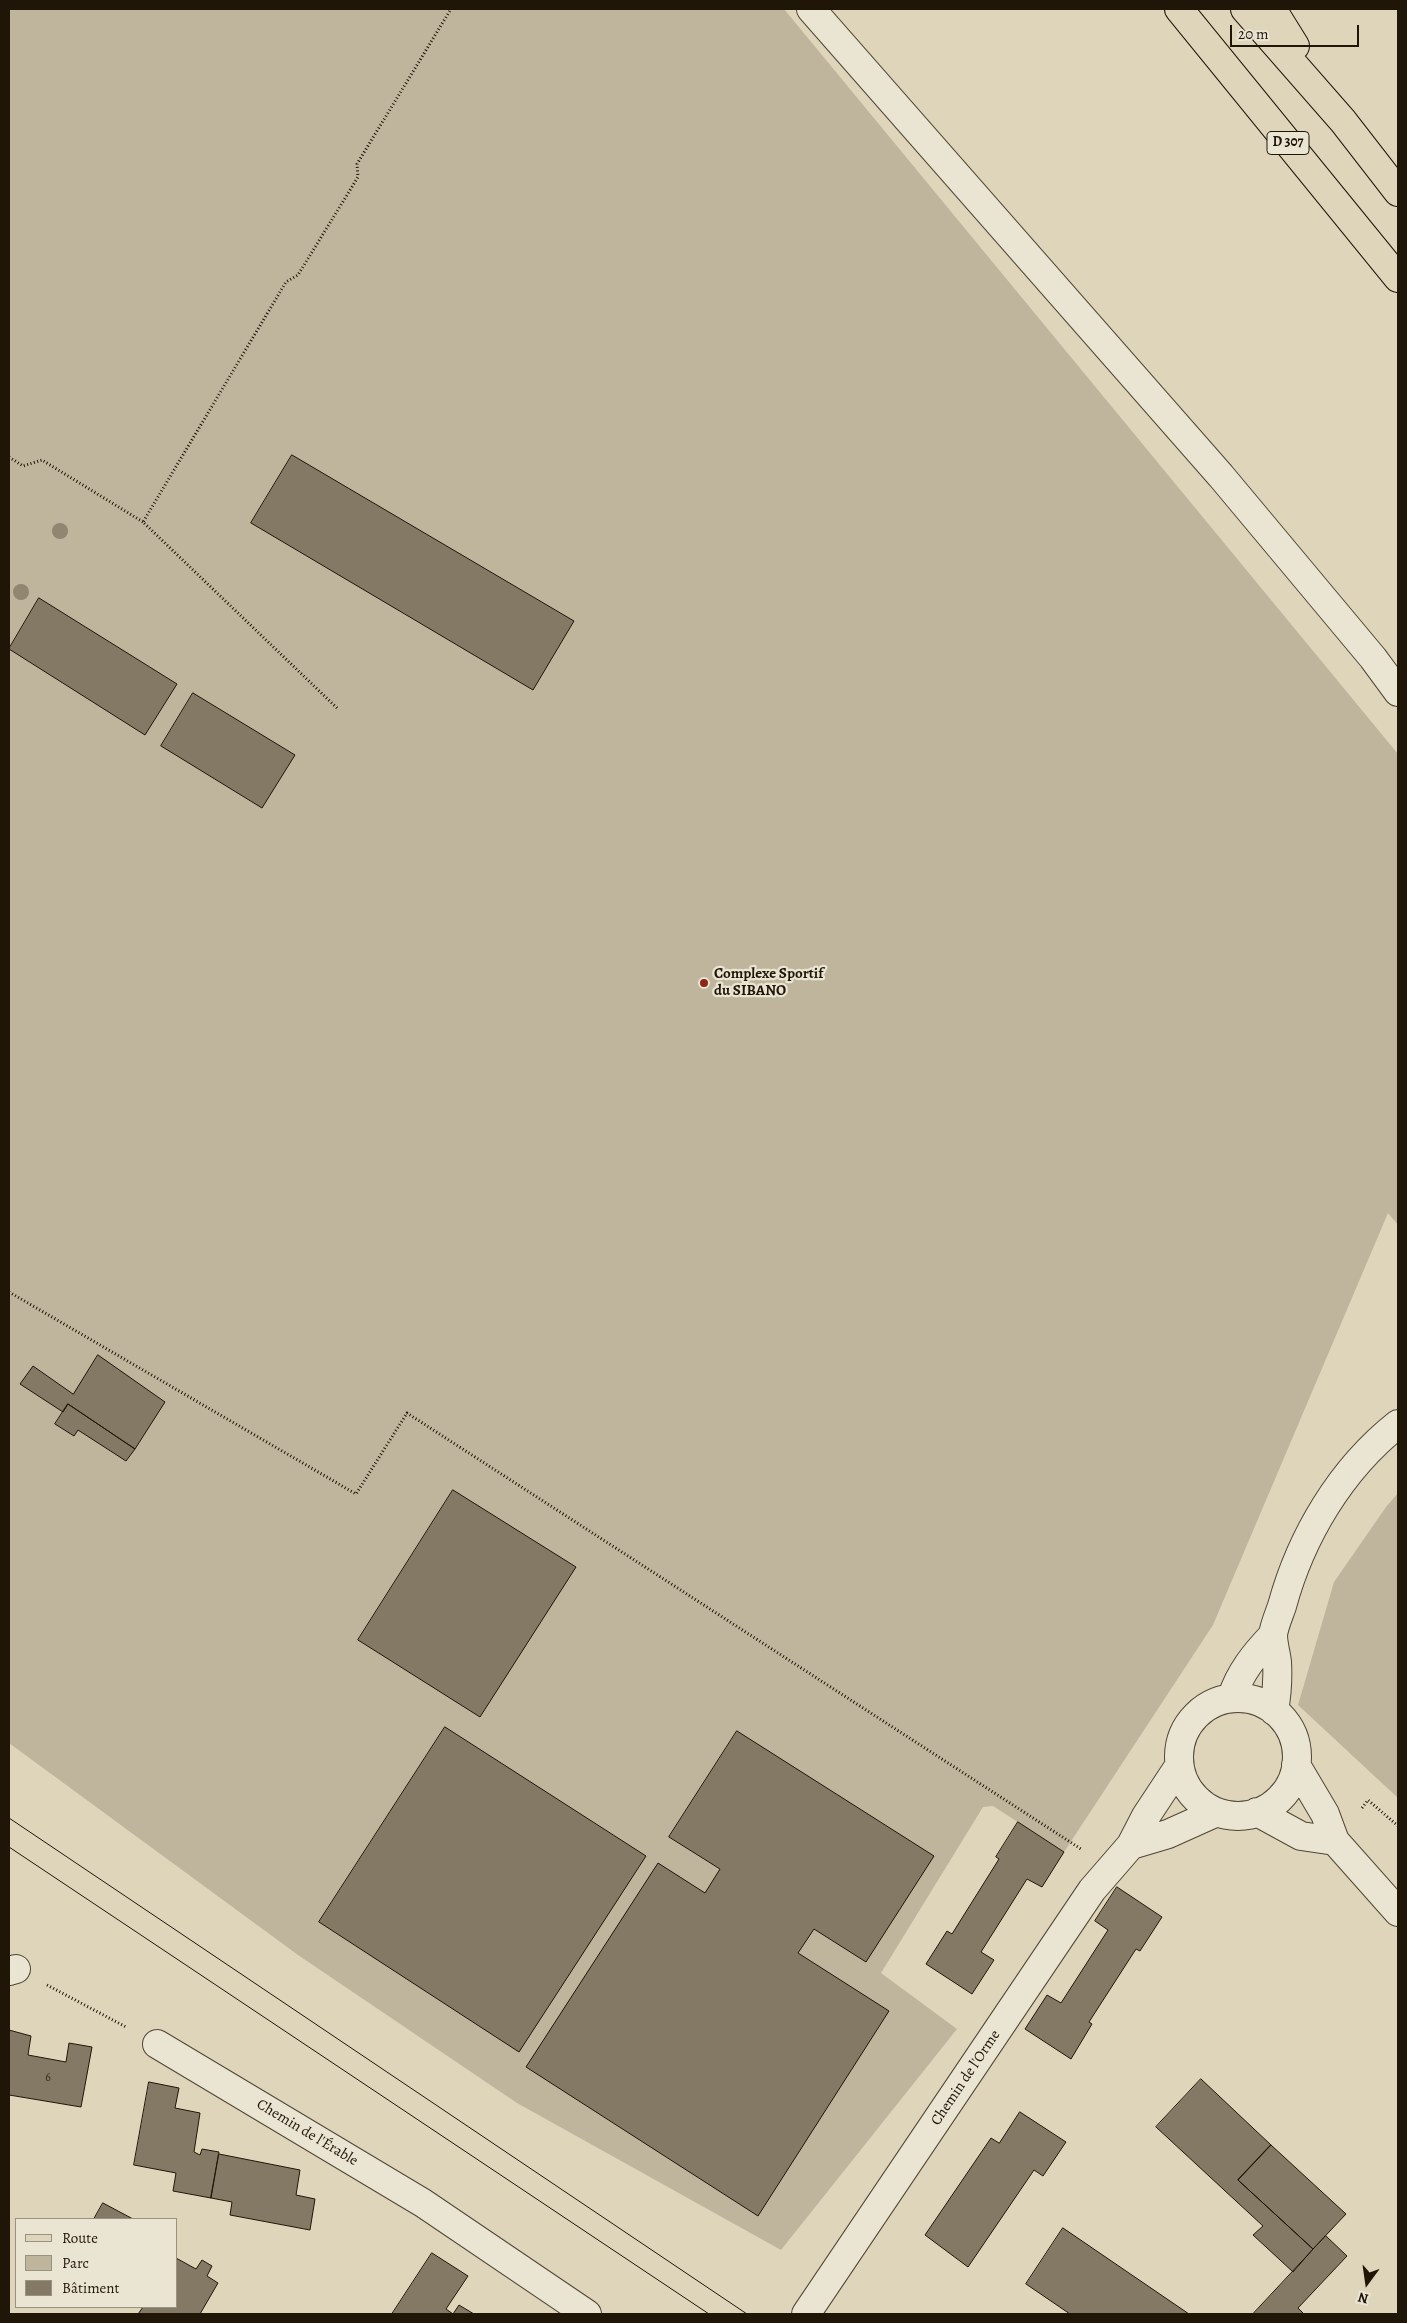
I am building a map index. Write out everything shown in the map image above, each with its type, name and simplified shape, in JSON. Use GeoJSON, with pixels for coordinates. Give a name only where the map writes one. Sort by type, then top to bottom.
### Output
{"type":"FeatureCollection","features":[{"type":"Feature","properties":{"kind":"main road","name":"D 307"},"geometry":{"type":"LineString","coordinates":[[1178,9],[1398,278]]}},
{"type":"Feature","properties":{"kind":"main road"},"geometry":{"type":"LineString","coordinates":[[1245,9],[1343,120],[1398,192]]}},
{"type":"Feature","properties":{"kind":"main road"},"geometry":{"type":"LineString","coordinates":[[1272,9],[1343,120]]}},
{"type":"Feature","properties":{"kind":"street"},"geometry":{"type":"LineString","coordinates":[[812,9],[1221,476],[1373,658],[1398,692]]}},
{"type":"Feature","properties":{"kind":"street"},"geometry":{"type":"LineString","coordinates":[[1274,1711],[1278,1690],[1273,1635],[1286,1590],[1302,1550],[1321,1513],[1370,1447],[1398,1424]]}},
{"type":"Feature","properties":{"kind":"street"},"geometry":{"type":"LineString","coordinates":[[1232,1697],[1238,1680],[1257,1653],[1273,1635]]}},
{"type":"Feature","properties":{"kind":"street"},"geometry":{"type":"LineString","coordinates":[[1232,1697],[1261,1703],[1274,1711],[1288,1726],[1296,1745],[1296,1765],[1292,1780],[1283,1794],[1271,1805],[1257,1812],[1237,1816],[1217,1812],[1203,1805],[1192,1794],[1179,1766],[1179,1746],[1186,1727],[1199,1712],[1217,1702],[1232,1697]]}},
{"type":"Feature","properties":{"kind":"street"},"geometry":{"type":"LineString","coordinates":[[1296,1765],[1325,1814],[1335,1841],[1398,1912]]}},
{"type":"Feature","properties":{"kind":"street","name":"Chemin de l'Orme"},"geometry":{"type":"LineString","coordinates":[[806,2314],[1092,1890],[1131,1845],[1146,1816],[1179,1766]]}},
{"type":"Feature","properties":{"kind":"street"},"geometry":{"type":"LineString","coordinates":[[1131,1845],[1168,1834],[1217,1812]]}},
{"type":"Feature","properties":{"kind":"street"},"geometry":{"type":"LineString","coordinates":[[1257,1812],[1302,1836],[1335,1841]]}},
{"type":"Feature","properties":{"kind":"street","name":"Chemin de l'Érable"},"geometry":{"type":"LineString","coordinates":[[157,2044],[422,2203],[587,2314]]}},
{"type":"Feature","properties":{"kind":"path"},"geometry":{"type":"LineString","coordinates":[[142,522],[286,282],[298,275],[358,177],[357,164],[451,9]]}},
{"type":"Feature","properties":{"kind":"path"},"geometry":{"type":"LineString","coordinates":[[9,457],[24,466],[42,460],[142,522],[337,708]]}},
{"type":"Feature","properties":{"kind":"path"},"geometry":{"type":"LineString","coordinates":[[9,1292],[356,1494],[407,1413],[1086,1852]]}},
{"type":"Feature","properties":{"kind":"path"},"geometry":{"type":"LineString","coordinates":[[12,1970],[157,2044]]}},
{"type":"Feature","properties":{"kind":"green space","name":"Complexe Sportif du SIBANO"},"geometry":{"type":"Polygon","coordinates":[[[9,9],[784,9],[1398,754],[1398,1225],[1388,1213],[1213,1625],[1064,1852],[993,1806],[983,1807],[881,1973],[957,2029],[781,2250],[517,2103],[298,1955],[9,1743],[9,9]]]}},
{"type":"Feature","properties":{"kind":"green space"},"geometry":{"type":"Polygon","coordinates":[[[1398,1493],[1398,1798],[1298,1705],[1334,1582],[1386,1507],[1398,1493]]]}},
{"type":"Feature","properties":{"kind":"building"},"geometry":{"type":"Polygon","coordinates":[[[292,455],[574,621],[533,690],[251,523],[292,455]]]}},
{"type":"Feature","properties":{"kind":"building"},"geometry":{"type":"Polygon","coordinates":[[[39,598],[177,684],[145,735],[9,649],[39,598]]]}},
{"type":"Feature","properties":{"kind":"building"},"geometry":{"type":"Polygon","coordinates":[[[193,693],[295,755],[262,808],[161,746],[193,693]]]}},
{"type":"Feature","properties":{"kind":"building"},"geometry":{"type":"Polygon","coordinates":[[[98,1355],[165,1402],[135,1449],[68,1404],[63,1412],[20,1384],[33,1366],[73,1394],[98,1355]]]}},
{"type":"Feature","properties":{"kind":"building"},"geometry":{"type":"Polygon","coordinates":[[[68,1404],[135,1449],[126,1461],[78,1430],[74,1436],[55,1424],[68,1404]]]}},
{"type":"Feature","properties":{"kind":"building"},"geometry":{"type":"Polygon","coordinates":[[[453,1490],[576,1567],[480,1717],[358,1640],[453,1490]]]}},
{"type":"Feature","properties":{"kind":"building"},"geometry":{"type":"Polygon","coordinates":[[[445,1727],[646,1856],[519,2052],[319,1922],[445,1727]]]}},
{"type":"Feature","properties":{"kind":"building"},"geometry":{"type":"Polygon","coordinates":[[[737,1731],[934,1856],[866,1962],[814,1929],[798,1953],[889,2011],[758,2216],[526,2067],[658,1863],[705,1893],[720,1869],[669,1837],[737,1731]]]}},
{"type":"Feature","properties":{"kind":"building"},"geometry":{"type":"Polygon","coordinates":[[[1018,1822],[1064,1852],[1042,1887],[1027,1879],[981,1952],[994,1960],[972,1994],[926,1964],[947,1931],[952,1934],[999,1859],[996,1857],[1018,1822]]]}},
{"type":"Feature","properties":{"kind":"building"},"geometry":{"type":"Polygon","coordinates":[[[1117,1887],[1162,1917],[1140,1951],[1136,1949],[1089,2022],[1092,2024],[1071,2059],[1025,2029],[1047,1995],[1061,2003],[1108,1930],[1095,1921],[1117,1887]]]}},
{"type":"Feature","properties":{"kind":"building"},"geometry":{"type":"Polygon","coordinates":[[[9,2030],[31,2036],[28,2055],[66,2062],[69,2043],[92,2047],[81,2107],[9,2095],[9,2030]]]}},
{"type":"Feature","properties":{"kind":"building"},"geometry":{"type":"Polygon","coordinates":[[[1201,2079],[1271,2145],[1238,2180],[1313,2249],[1293,2272],[1253,2235],[1263,2226],[1156,2127],[1201,2079]]]}},
{"type":"Feature","properties":{"kind":"building"},"geometry":{"type":"Polygon","coordinates":[[[149,2082],[179,2088],[175,2108],[200,2113],[194,2152],[200,2155],[202,2149],[219,2152],[211,2198],[173,2191],[176,2173],[134,2165],[149,2082]]]}},
{"type":"Feature","properties":{"kind":"building"},"geometry":{"type":"Polygon","coordinates":[[[1020,2112],[1066,2142],[1043,2176],[1034,2170],[968,2267],[925,2235],[991,2138],[999,2143],[1020,2112]]]}},
{"type":"Feature","properties":{"kind":"building"},"geometry":{"type":"Polygon","coordinates":[[[1271,2145],[1346,2214],[1313,2249],[1238,2180],[1271,2145]]]}},
{"type":"Feature","properties":{"kind":"building"},"geometry":{"type":"Polygon","coordinates":[[[219,2154],[300,2170],[296,2195],[315,2199],[310,2230],[230,2215],[232,2202],[211,2198],[219,2154]]]}},
{"type":"Feature","properties":{"kind":"building"},"geometry":{"type":"Polygon","coordinates":[[[103,2203],[131,2218],[95,2218],[103,2203]]]}},
{"type":"Feature","properties":{"kind":"building"},"geometry":{"type":"Polygon","coordinates":[[[1063,2228],[1189,2314],[1070,2314],[1026,2284],[1063,2228]]]}},
{"type":"Feature","properties":{"kind":"building"},"geometry":{"type":"Polygon","coordinates":[[[1326,2236],[1347,2256],[1298,2308],[1304,2314],[1253,2314],[1326,2236]]]}},
{"type":"Feature","properties":{"kind":"building"},"geometry":{"type":"Polygon","coordinates":[[[432,2253],[468,2276],[446,2309],[453,2314],[392,2314],[432,2253]]]}},
{"type":"Feature","properties":{"kind":"building"},"geometry":{"type":"Polygon","coordinates":[[[178,2259],[196,2269],[202,2260],[212,2266],[207,2276],[218,2283],[200,2314],[138,2314],[142,2308],[178,2308],[178,2259]]]}},
{"type":"Feature","properties":{"kind":"building"},"geometry":{"type":"Polygon","coordinates":[[[459,2305],[474,2314],[453,2314],[459,2305]]]}},
{"type":"Feature","properties":{"kind":"tram line"},"geometry":{"type":"LineString","coordinates":[[9,1818],[747,2314]]}},
{"type":"Feature","properties":{"kind":"tram line"},"geometry":{"type":"LineString","coordinates":[[9,1847],[709,2314]]}},
{"type":"Feature","properties":{"kind":"place","name":"Complexe Sportif du SIBANO"},"geometry":{"type":"Point","coordinates":[704,983]}}]}
